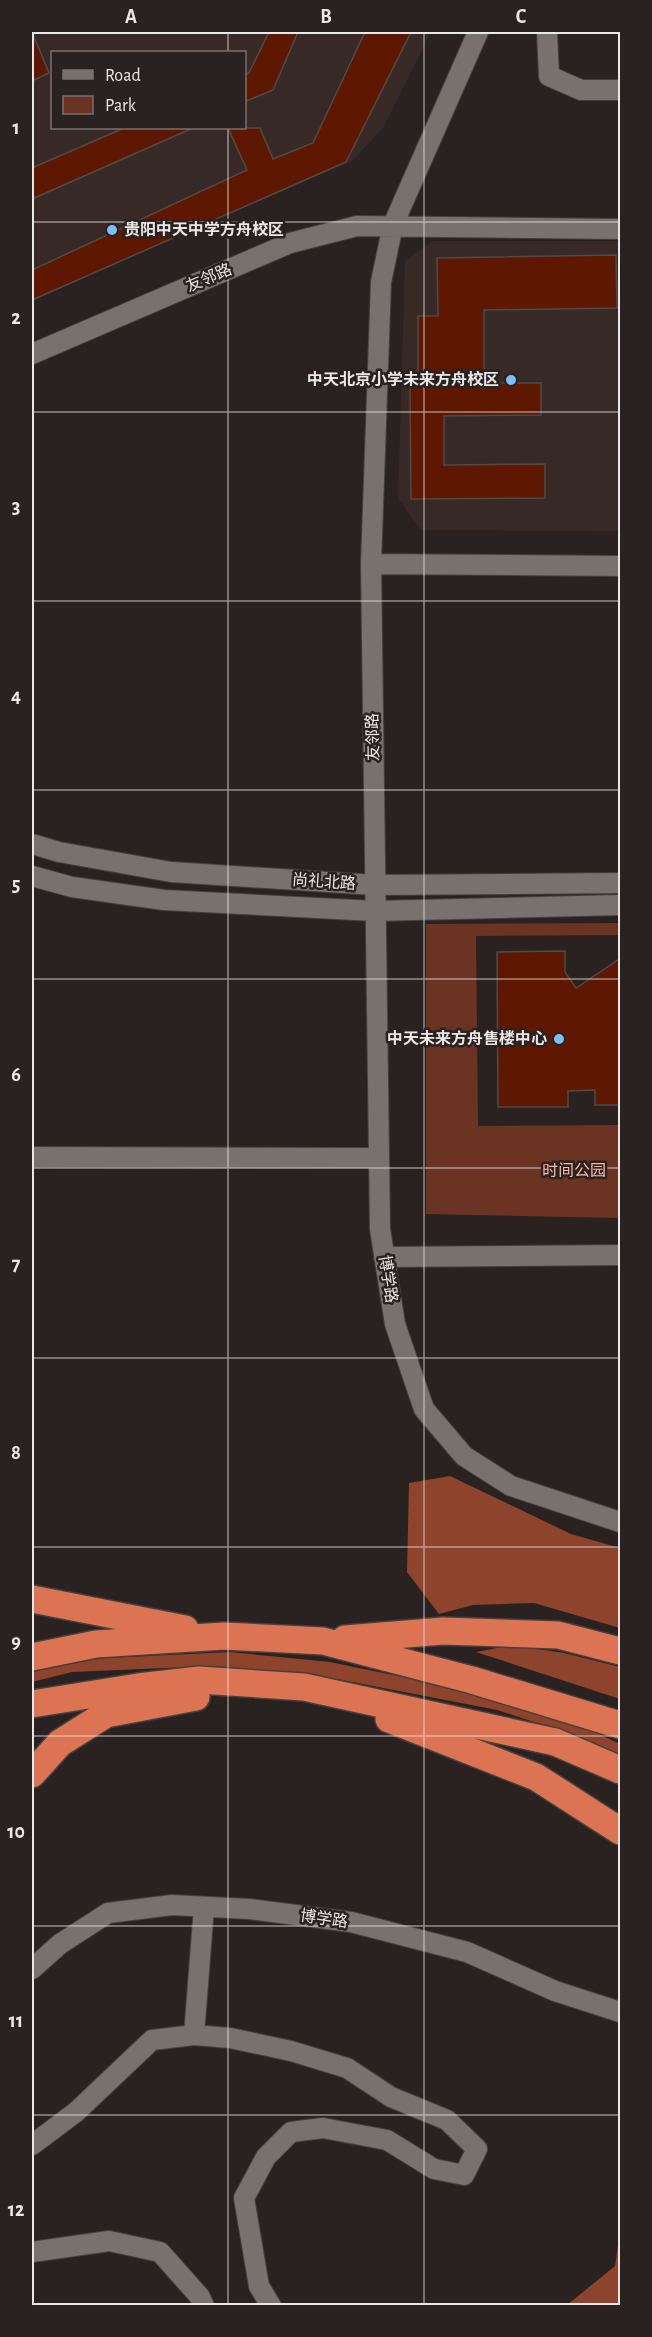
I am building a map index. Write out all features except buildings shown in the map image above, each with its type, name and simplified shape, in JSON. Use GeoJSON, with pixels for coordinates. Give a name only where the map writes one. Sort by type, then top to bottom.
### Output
{"type":"FeatureCollection","features":[{"type":"Feature","properties":{"kind":"highway"},"geometry":{"type":"LineString","coordinates":[[32,1599],[224,1636]]}},
{"type":"Feature","properties":{"kind":"highway"},"geometry":{"type":"LineString","coordinates":[[32,1657],[96,1644],[224,1636],[323,1641],[443,1631],[558,1635],[621,1651]]}},
{"type":"Feature","properties":{"kind":"highway"},"geometry":{"type":"LineString","coordinates":[[323,1641],[472,1680],[621,1725]]}},
{"type":"Feature","properties":{"kind":"highway"},"geometry":{"type":"LineString","coordinates":[[32,1704],[199,1680],[304,1686],[555,1742],[621,1770]]}},
{"type":"Feature","properties":{"kind":"highway"},"geometry":{"type":"LineString","coordinates":[[32,1774],[60,1743],[106,1714],[259,1684]]}},
{"type":"Feature","properties":{"kind":"highway"},"geometry":{"type":"LineString","coordinates":[[304,1686],[536,1777],[621,1831]]}},
{"type":"Feature","properties":{"kind":"street"},"geometry":{"type":"LineString","coordinates":[[393,225],[478,32]]}},
{"type":"Feature","properties":{"kind":"street"},"geometry":{"type":"LineString","coordinates":[[547,32],[549,76],[581,90],[621,90]]}},
{"type":"Feature","properties":{"kind":"street","name":"友邻路"},"geometry":{"type":"LineString","coordinates":[[375,911],[371,564],[381,282],[393,225]]}},
{"type":"Feature","properties":{"kind":"street","name":"友邻路"},"geometry":{"type":"LineString","coordinates":[[32,354],[290,243],[357,226],[621,229]]}},
{"type":"Feature","properties":{"kind":"street"},"geometry":{"type":"LineString","coordinates":[[371,564],[621,566]]}},
{"type":"Feature","properties":{"kind":"street","name":"尚礼北路"},"geometry":{"type":"LineString","coordinates":[[32,844],[59,852],[171,872],[375,885],[621,883]]}},
{"type":"Feature","properties":{"kind":"street","name":"尚礼北路"},"geometry":{"type":"LineString","coordinates":[[32,876],[72,887],[164,900],[375,911],[621,905]]}},
{"type":"Feature","properties":{"kind":"street","name":"博学路"},"geometry":{"type":"LineString","coordinates":[[375,911],[380,1229],[395,1324],[424,1409],[464,1456],[512,1486],[621,1522]]}},
{"type":"Feature","properties":{"kind":"street"},"geometry":{"type":"LineString","coordinates":[[32,1157],[379,1158]]}},
{"type":"Feature","properties":{"kind":"street"},"geometry":{"type":"LineString","coordinates":[[384,1257],[621,1255]]}},
{"type":"Feature","properties":{"kind":"street","name":"博学路"},"geometry":{"type":"LineString","coordinates":[[32,1970],[60,1944],[108,1912],[172,1905],[249,1909],[351,1922],[467,1952],[555,1991],[621,2012]]}},
{"type":"Feature","properties":{"kind":"street"},"geometry":{"type":"LineString","coordinates":[[194,2036],[204,1906]]}},
{"type":"Feature","properties":{"kind":"street"},"geometry":{"type":"LineString","coordinates":[[32,2145],[76,2112],[152,2040],[194,2036],[240,2040],[291,2051],[347,2068],[391,2097],[447,2120],[477,2149],[464,2175],[434,2169],[387,2140],[323,2128],[291,2132],[266,2157],[244,2198],[259,2286],[271,2306]]}},
{"type":"Feature","properties":{"kind":"street"},"geometry":{"type":"LineString","coordinates":[[32,2252],[109,2241],[160,2252],[200,2297],[204,2306]]}},
{"type":"Feature","properties":{"kind":"shaded area","name":"贵阳中天中学方舟校区"},"geometry":{"type":"Polygon","coordinates":[[[32,32],[431,32],[383,128],[352,161],[32,300],[32,32]]]}},
{"type":"Feature","properties":{"kind":"shaded area","name":"中天北京小学未来方舟校区"},"geometry":{"type":"Polygon","coordinates":[[[433,241],[620,241],[620,531],[421,530],[398,498],[405,261],[433,241]]]}},
{"type":"Feature","properties":{"kind":"shaded area"},"geometry":{"type":"Polygon","coordinates":[[[450,1476],[571,1534],[620,1548],[620,1628],[534,1603],[473,1605],[439,1614],[407,1572],[409,1483],[450,1476]]]}},
{"type":"Feature","properties":{"kind":"shaded area"},"geometry":{"type":"Polygon","coordinates":[[[512,1645],[564,1653],[620,1667],[620,1699],[476,1652],[512,1645]]]}},
{"type":"Feature","properties":{"kind":"shaded area"},"geometry":{"type":"Polygon","coordinates":[[[230,1652],[330,1662],[485,1694],[580,1725],[620,1744],[620,1756],[573,1735],[497,1710],[306,1673],[212,1666],[72,1672],[32,1682],[32,1667],[107,1658],[230,1652]]]}},
{"type":"Feature","properties":{"kind":"shaded area"},"geometry":{"type":"Polygon","coordinates":[[[620,2231],[620,2305],[567,2305],[615,2266],[620,2231]]]}},
{"type":"Feature","properties":{"kind":"green space","name":"时间公园"},"geometry":{"type":"Polygon","coordinates":[[[620,923],[620,935],[476,936],[478,1126],[620,1125],[620,1218],[426,1214],[426,924],[620,923]]]}},
{"type":"Feature","properties":{"kind":"place","name":"贵阳中天中学方舟校区"},"geometry":{"type":"Point","coordinates":[112,230]}},
{"type":"Feature","properties":{"kind":"place","name":"中天北京小学未来方舟校区"},"geometry":{"type":"Point","coordinates":[511,380]}},
{"type":"Feature","properties":{"kind":"place","name":"中天未来方舟售楼中心"},"geometry":{"type":"Point","coordinates":[559,1039]}}]}
